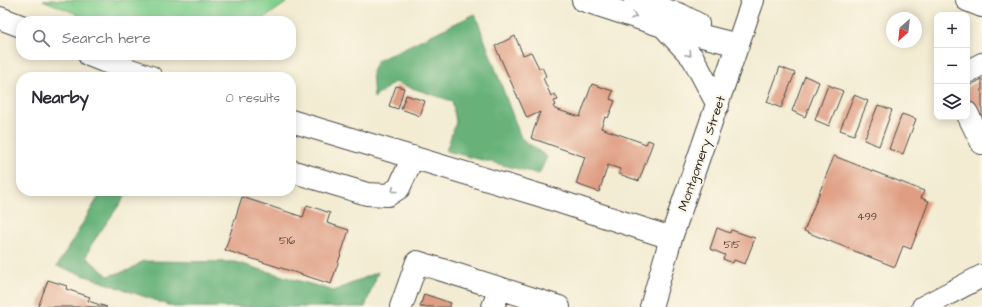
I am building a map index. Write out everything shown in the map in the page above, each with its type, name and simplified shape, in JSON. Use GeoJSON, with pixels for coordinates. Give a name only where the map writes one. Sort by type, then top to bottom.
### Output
{"type":"FeatureCollection","features":[{"type":"Feature","properties":{"kind":"main road"},"geometry":{"type":"LineString","coordinates":[[583,0],[662,26],[738,45]]}},
{"type":"Feature","properties":{"kind":"main road"},"geometry":{"type":"LineString","coordinates":[[635,0],[681,15],[738,45]]}},
{"type":"Feature","properties":{"kind":"main road","name":"Montgomery Street"},"geometry":{"type":"LineString","coordinates":[[651,307],[671,238],[753,0]]}},
{"type":"Feature","properties":{"kind":"main road"},"geometry":{"type":"LineString","coordinates":[[0,18],[16,24]]}},
{"type":"Feature","properties":{"kind":"main road"},"geometry":{"type":"LineString","coordinates":[[662,26],[693,58],[718,105]]}},
{"type":"Feature","properties":{"kind":"main road"},"geometry":{"type":"LineString","coordinates":[[102,60],[136,72]]}},
{"type":"Feature","properties":{"kind":"main road"},"geometry":{"type":"LineString","coordinates":[[970,70],[982,64]]}},
{"type":"Feature","properties":{"kind":"main road"},"geometry":{"type":"LineString","coordinates":[[970,119],[982,143]]}},
{"type":"Feature","properties":{"kind":"main road"},"geometry":{"type":"LineString","coordinates":[[296,122],[542,196],[671,238]]}},
{"type":"Feature","properties":{"kind":"main road"},"geometry":{"type":"LineString","coordinates":[[296,173],[367,194],[388,195],[399,188],[413,157]]}},
{"type":"Feature","properties":{"kind":"main road"},"geometry":{"type":"LineString","coordinates":[[401,307],[417,262],[496,298],[559,307]]}},
{"type":"Feature","properties":{"kind":"main road"},"geometry":{"type":"LineString","coordinates":[[923,307],[982,276]]}},
{"type":"Feature","properties":{"kind":"green space"},"geometry":{"type":"Polygon","coordinates":[[[43,0],[287,0],[286,3],[267,16],[82,16],[43,0]]]}},
{"type":"Feature","properties":{"kind":"green space"},"geometry":{"type":"Polygon","coordinates":[[[475,14],[521,138],[547,157],[539,174],[446,151],[456,122],[452,101],[394,82],[374,98],[372,72],[377,61],[475,14]]]}},
{"type":"Feature","properties":{"kind":"green space"},"geometry":{"type":"Polygon","coordinates":[[[99,196],[125,196],[91,245],[86,257],[108,276],[129,270],[143,261],[235,262],[334,291],[378,272],[365,307],[174,307],[57,266],[99,196]]]}},
{"type":"Feature","properties":{"kind":"building"},"geometry":{"type":"Polygon","coordinates":[[[515,36],[523,55],[531,52],[539,68],[542,67],[546,76],[543,78],[551,96],[555,94],[558,100],[554,101],[556,105],[553,106],[555,109],[580,117],[592,84],[613,91],[610,99],[615,101],[608,118],[605,117],[601,128],[646,144],[648,140],[653,142],[639,181],[619,174],[620,169],[608,165],[599,192],[576,184],[585,157],[531,138],[540,112],[527,118],[495,46],[515,36]]]}},
{"type":"Feature","properties":{"kind":"building"},"geometry":{"type":"Polygon","coordinates":[[[780,67],[795,73],[781,108],[767,102],[780,67]]]}},
{"type":"Feature","properties":{"kind":"building"},"geometry":{"type":"Polygon","coordinates":[[[805,76],[819,82],[805,117],[792,111],[805,76]]]}},
{"type":"Feature","properties":{"kind":"building"},"geometry":{"type":"Polygon","coordinates":[[[982,79],[982,124],[970,102],[970,85],[982,79]]]}},
{"type":"Feature","properties":{"kind":"building"},"geometry":{"type":"Polygon","coordinates":[[[828,85],[843,91],[829,126],[815,120],[828,85]]]}},
{"type":"Feature","properties":{"kind":"building"},"geometry":{"type":"Polygon","coordinates":[[[396,86],[404,88],[398,109],[389,106],[396,86]]]}},
{"type":"Feature","properties":{"kind":"building"},"geometry":{"type":"Polygon","coordinates":[[[406,95],[425,101],[420,116],[401,109],[406,95]]]}},
{"type":"Feature","properties":{"kind":"building"},"geometry":{"type":"Polygon","coordinates":[[[854,95],[868,101],[854,135],[840,130],[854,95]]]}},
{"type":"Feature","properties":{"kind":"building"},"geometry":{"type":"Polygon","coordinates":[[[878,105],[892,110],[879,146],[864,140],[878,105]]]}},
{"type":"Feature","properties":{"kind":"building"},"geometry":{"type":"Polygon","coordinates":[[[902,114],[916,119],[903,154],[889,149],[902,114]]]}},
{"type":"Feature","properties":{"kind":"building"},"geometry":{"type":"Polygon","coordinates":[[[834,156],[924,191],[921,198],[929,201],[911,249],[903,246],[895,267],[804,231],[834,156]]]}},
{"type":"Feature","properties":{"kind":"building"},"geometry":{"type":"Polygon","coordinates":[[[242,197],[303,217],[307,205],[330,213],[327,223],[349,230],[331,284],[225,250],[242,197]]]}},
{"type":"Feature","properties":{"kind":"building"},"geometry":{"type":"Polygon","coordinates":[[[717,228],[730,233],[731,230],[755,238],[745,264],[734,260],[733,263],[723,259],[725,255],[710,249],[717,228]]]}},
{"type":"Feature","properties":{"kind":"building"},"geometry":{"type":"Polygon","coordinates":[[[48,280],[67,286],[66,289],[90,297],[88,301],[107,307],[38,307],[48,280]]]}},
{"type":"Feature","properties":{"kind":"building"},"geometry":{"type":"Polygon","coordinates":[[[424,294],[451,303],[449,307],[420,307],[424,294]]]}}]}
